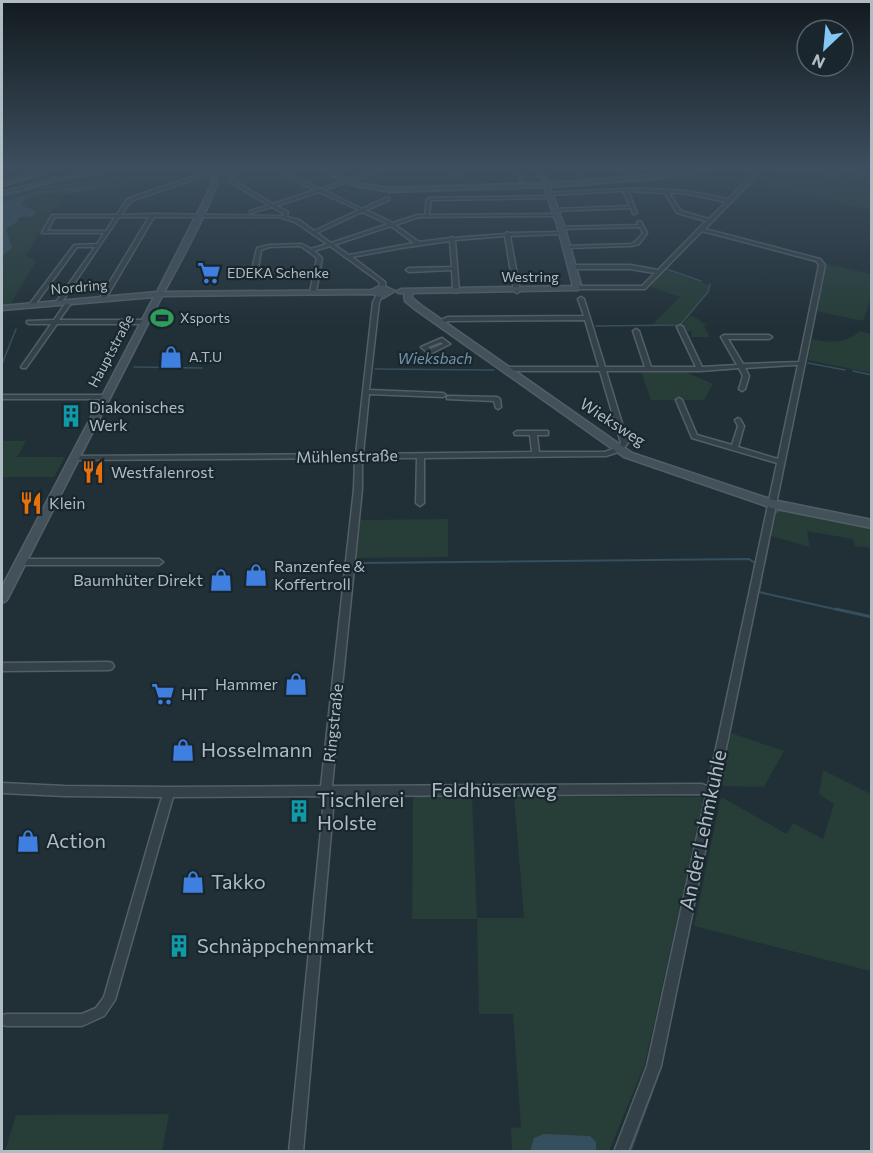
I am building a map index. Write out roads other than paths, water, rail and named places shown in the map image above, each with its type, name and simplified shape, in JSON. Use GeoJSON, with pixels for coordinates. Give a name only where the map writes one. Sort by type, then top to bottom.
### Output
{"type":"FeatureCollection","features":[{"type":"Feature","properties":{"kind":"street"},"geometry":{"type":"LineString","coordinates":[[51,221],[44,232],[107,232]]}},
{"type":"Feature","properties":{"kind":"street"},"geometry":{"type":"LineString","coordinates":[[59,303],[115,221]]}},
{"type":"Feature","properties":{"kind":"street"},"geometry":{"type":"LineString","coordinates":[[103,298],[150,221]]}},
{"type":"Feature","properties":{"kind":"street","name":"Hauptstraße"},"geometry":{"type":"LineString","coordinates":[[2,598],[196,221]]}},
{"type":"Feature","properties":{"kind":"street"},"geometry":{"type":"LineString","coordinates":[[158,294],[378,292],[383,283],[379,279],[296,221]]}},
{"type":"Feature","properties":{"kind":"street"},"geometry":{"type":"LineString","coordinates":[[313,233],[340,221]]}},
{"type":"Feature","properties":{"kind":"street"},"geometry":{"type":"LineString","coordinates":[[384,221],[417,243]]}},
{"type":"Feature","properties":{"kind":"street"},"geometry":{"type":"LineString","coordinates":[[310,251],[404,221]]}},
{"type":"Feature","properties":{"kind":"street","name":"Westring"},"geometry":{"type":"LineString","coordinates":[[378,292],[386,296],[391,291],[517,291],[575,288],[577,285],[558,221]]}},
{"type":"Feature","properties":{"kind":"street"},"geometry":{"type":"LineString","coordinates":[[575,288],[639,289],[710,221]]}},
{"type":"Feature","properties":{"kind":"street"},"geometry":{"type":"LineString","coordinates":[[347,257],[417,243],[507,233],[640,224],[645,233],[637,243],[631,245],[566,247]]}},
{"type":"Feature","properties":{"kind":"street","name":"An der Lehmkuhle"},"geometry":{"type":"LineString","coordinates":[[621,1152],[654,1066],[822,262],[701,230]]}},
{"type":"Feature","properties":{"kind":"street"},"geometry":{"type":"LineString","coordinates":[[507,233],[517,291]]}},
{"type":"Feature","properties":{"kind":"street"},"geometry":{"type":"LineString","coordinates":[[452,238],[456,291]]}},
{"type":"Feature","properties":{"kind":"street"},"geometry":{"type":"LineString","coordinates":[[32,305],[76,246],[98,245]]}},
{"type":"Feature","properties":{"kind":"street"},"geometry":{"type":"LineString","coordinates":[[255,270],[259,249],[302,245],[320,258],[313,292]]}},
{"type":"Feature","properties":{"kind":"street"},"geometry":{"type":"LineString","coordinates":[[572,267],[630,267],[658,272]]}},
{"type":"Feature","properties":{"kind":"street"},"geometry":{"type":"LineString","coordinates":[[409,270],[455,268]]}},
{"type":"Feature","properties":{"kind":"street"},"geometry":{"type":"LineString","coordinates":[[575,288],[581,298],[625,443],[618,449]]}},
{"type":"Feature","properties":{"kind":"street","name":"Wieksweg"},"geometry":{"type":"LineString","coordinates":[[408,291],[409,301],[618,449],[639,459],[772,504],[872,524]]}},
{"type":"Feature","properties":{"kind":"street","name":"Ringstraße"},"geometry":{"type":"LineString","coordinates":[[296,1152],[328,810],[327,790],[358,489],[359,456],[378,292]]}},
{"type":"Feature","properties":{"kind":"street","name":"Nordring"},"geometry":{"type":"LineString","coordinates":[[2,308],[158,294]]}},
{"type":"Feature","properties":{"kind":"street"},"geometry":{"type":"LineString","coordinates":[[24,368],[69,302]]}},
{"type":"Feature","properties":{"kind":"street"},"geometry":{"type":"LineString","coordinates":[[439,322],[448,319],[587,318]]}},
{"type":"Feature","properties":{"kind":"street"},"geometry":{"type":"LineString","coordinates":[[29,322],[143,322]]}},
{"type":"Feature","properties":{"kind":"street"},"geometry":{"type":"LineString","coordinates":[[680,327],[700,369]]}},
{"type":"Feature","properties":{"kind":"street"},"geometry":{"type":"LineString","coordinates":[[636,331],[650,369]]}},
{"type":"Feature","properties":{"kind":"street"},"geometry":{"type":"LineString","coordinates":[[445,342],[459,336]]}},
{"type":"Feature","properties":{"kind":"street"},"geometry":{"type":"LineString","coordinates":[[742,389],[746,376],[724,337],[769,337]]}},
{"type":"Feature","properties":{"kind":"street"},"geometry":{"type":"LineString","coordinates":[[507,369],[700,369],[801,364]]}},
{"type":"Feature","properties":{"kind":"street"},"geometry":{"type":"LineString","coordinates":[[366,392],[497,399],[498,407]]}},
{"type":"Feature","properties":{"kind":"street"},"geometry":{"type":"LineString","coordinates":[[2,397],[104,397]]}},
{"type":"Feature","properties":{"kind":"street"},"geometry":{"type":"LineString","coordinates":[[679,400],[694,436],[780,462]]}},
{"type":"Feature","properties":{"kind":"street"},"geometry":{"type":"LineString","coordinates":[[734,448],[741,426],[738,420]]}},
{"type":"Feature","properties":{"kind":"street"},"geometry":{"type":"LineString","coordinates":[[517,433],[546,433]]}},
{"type":"Feature","properties":{"kind":"street"},"geometry":{"type":"LineString","coordinates":[[533,433],[536,454]]}},
{"type":"Feature","properties":{"kind":"street","name":"Mühlenstraße"},"geometry":{"type":"LineString","coordinates":[[74,458],[606,454],[618,449]]}},
{"type":"Feature","properties":{"kind":"street"},"geometry":{"type":"LineString","coordinates":[[420,503],[421,455]]}},
{"type":"Feature","properties":{"kind":"street"},"geometry":{"type":"LineString","coordinates":[[20,562],[159,562]]}},
{"type":"Feature","properties":{"kind":"street"},"geometry":{"type":"LineString","coordinates":[[2,667],[109,666]]}},
{"type":"Feature","properties":{"kind":"street","name":"Feldhüserweg"},"geometry":{"type":"LineString","coordinates":[[2,788],[168,792],[702,789],[711,792]]}},
{"type":"Feature","properties":{"kind":"street"},"geometry":{"type":"LineString","coordinates":[[7,1020],[82,1020],[100,1012],[109,1000],[168,792]]}},
{"type":"Feature","properties":{"kind":"water"},"geometry":{"type":"Polygon","coordinates":[[[2,221],[18,221],[6,229],[12,248],[2,256],[2,221]]]}},
{"type":"Feature","properties":{"kind":"water"},"geometry":{"type":"Polygon","coordinates":[[[544,1134],[590,1136],[596,1142],[596,1151],[530,1151],[534,1138],[544,1134]]]}},
{"type":"Feature","properties":{"kind":"waterway"},"geometry":{"type":"LineString","coordinates":[[706,229],[711,223]]}},
{"type":"Feature","properties":{"kind":"waterway"},"geometry":{"type":"LineString","coordinates":[[698,235],[701,232]]}},
{"type":"Feature","properties":{"kind":"waterway"},"geometry":{"type":"LineString","coordinates":[[686,247],[695,239]]}},
{"type":"Feature","properties":{"kind":"waterway"},"geometry":{"type":"LineString","coordinates":[[666,269],[701,281]]}},
{"type":"Feature","properties":{"kind":"waterway"},"geometry":{"type":"LineString","coordinates":[[596,326],[680,325],[708,292],[710,284]]}},
{"type":"Feature","properties":{"kind":"waterway"},"geometry":{"type":"LineString","coordinates":[[2,364],[16,329]]}},
{"type":"Feature","properties":{"kind":"waterway","name":"Wieksbach"},"geometry":{"type":"LineString","coordinates":[[808,363],[845,370]]}},
{"type":"Feature","properties":{"kind":"waterway","name":"Wieksbach"},"geometry":{"type":"LineString","coordinates":[[134,367],[202,368]]}},
{"type":"Feature","properties":{"kind":"waterway","name":"Wieksbach"},"geometry":{"type":"LineString","coordinates":[[746,368],[756,367]]}},
{"type":"Feature","properties":{"kind":"waterway","name":"Wieksbach"},"geometry":{"type":"LineString","coordinates":[[375,369],[494,370]]}},
{"type":"Feature","properties":{"kind":"waterway","name":"Wieksbach"},"geometry":{"type":"LineString","coordinates":[[706,371],[735,369]]}},
{"type":"Feature","properties":{"kind":"waterway","name":"Wieksbach"},"geometry":{"type":"LineString","coordinates":[[638,371],[698,371]]}},
{"type":"Feature","properties":{"kind":"waterway","name":"Wieksbach"},"geometry":{"type":"LineString","coordinates":[[853,371],[872,375]]}},
{"type":"Feature","properties":{"kind":"waterway"},"geometry":{"type":"LineString","coordinates":[[770,536],[775,513],[782,509]]}},
{"type":"Feature","properties":{"kind":"waterway"},"geometry":{"type":"LineString","coordinates":[[765,562],[769,541]]}},
{"type":"Feature","properties":{"kind":"waterway"},"geometry":{"type":"LineString","coordinates":[[362,563],[749,559],[755,563],[752,580]]}},
{"type":"Feature","properties":{"kind":"waterway"},"geometry":{"type":"LineString","coordinates":[[763,568],[759,592],[843,611]]}},
{"type":"Feature","properties":{"kind":"waterway"},"geometry":{"type":"LineString","coordinates":[[836,609],[872,617]]}},
{"type":"Feature","properties":{"kind":"waterway"},"geometry":{"type":"LineString","coordinates":[[416,796],[451,795]]}},
{"type":"Feature","properties":{"kind":"waterway"},"geometry":{"type":"LineString","coordinates":[[629,1152],[660,1067]]}},
{"type":"Feature","properties":{"kind":"place","name":"EDEKA Schenke"},"geometry":{"type":"Point","coordinates":[209,273]}},
{"type":"Feature","properties":{"kind":"place","name":"Xsports"},"geometry":{"type":"Point","coordinates":[162,318]}},
{"type":"Feature","properties":{"kind":"place","name":"A.T.U"},"geometry":{"type":"Point","coordinates":[171,357]}},
{"type":"Feature","properties":{"kind":"place","name":"Diakonisches Werk"},"geometry":{"type":"Point","coordinates":[71,416]}},
{"type":"Feature","properties":{"kind":"place","name":"Westfalenrost"},"geometry":{"type":"Point","coordinates":[93,472]}},
{"type":"Feature","properties":{"kind":"place","name":"Klein"},"geometry":{"type":"Point","coordinates":[31,503]}},
{"type":"Feature","properties":{"kind":"place","name":"Ranzenfee & Koffertroll"},"geometry":{"type":"Point","coordinates":[256,575]}},
{"type":"Feature","properties":{"kind":"place","name":"Baumhüter Direkt"},"geometry":{"type":"Point","coordinates":[221,580]}},
{"type":"Feature","properties":{"kind":"place","name":"Hammer"},"geometry":{"type":"Point","coordinates":[296,684]}},
{"type":"Feature","properties":{"kind":"place","name":"HIT"},"geometry":{"type":"Point","coordinates":[163,694]}},
{"type":"Feature","properties":{"kind":"place","name":"Hosselmann"},"geometry":{"type":"Point","coordinates":[183,750]}},
{"type":"Feature","properties":{"kind":"place","name":"Tischlerei Holste"},"geometry":{"type":"Point","coordinates":[299,811]}},
{"type":"Feature","properties":{"kind":"place","name":"Action"},"geometry":{"type":"Point","coordinates":[28,841]}},
{"type":"Feature","properties":{"kind":"place","name":"Takko"},"geometry":{"type":"Point","coordinates":[193,882]}},
{"type":"Feature","properties":{"kind":"place","name":"Schnäppchenmarkt"},"geometry":{"type":"Point","coordinates":[179,946]}}]}
